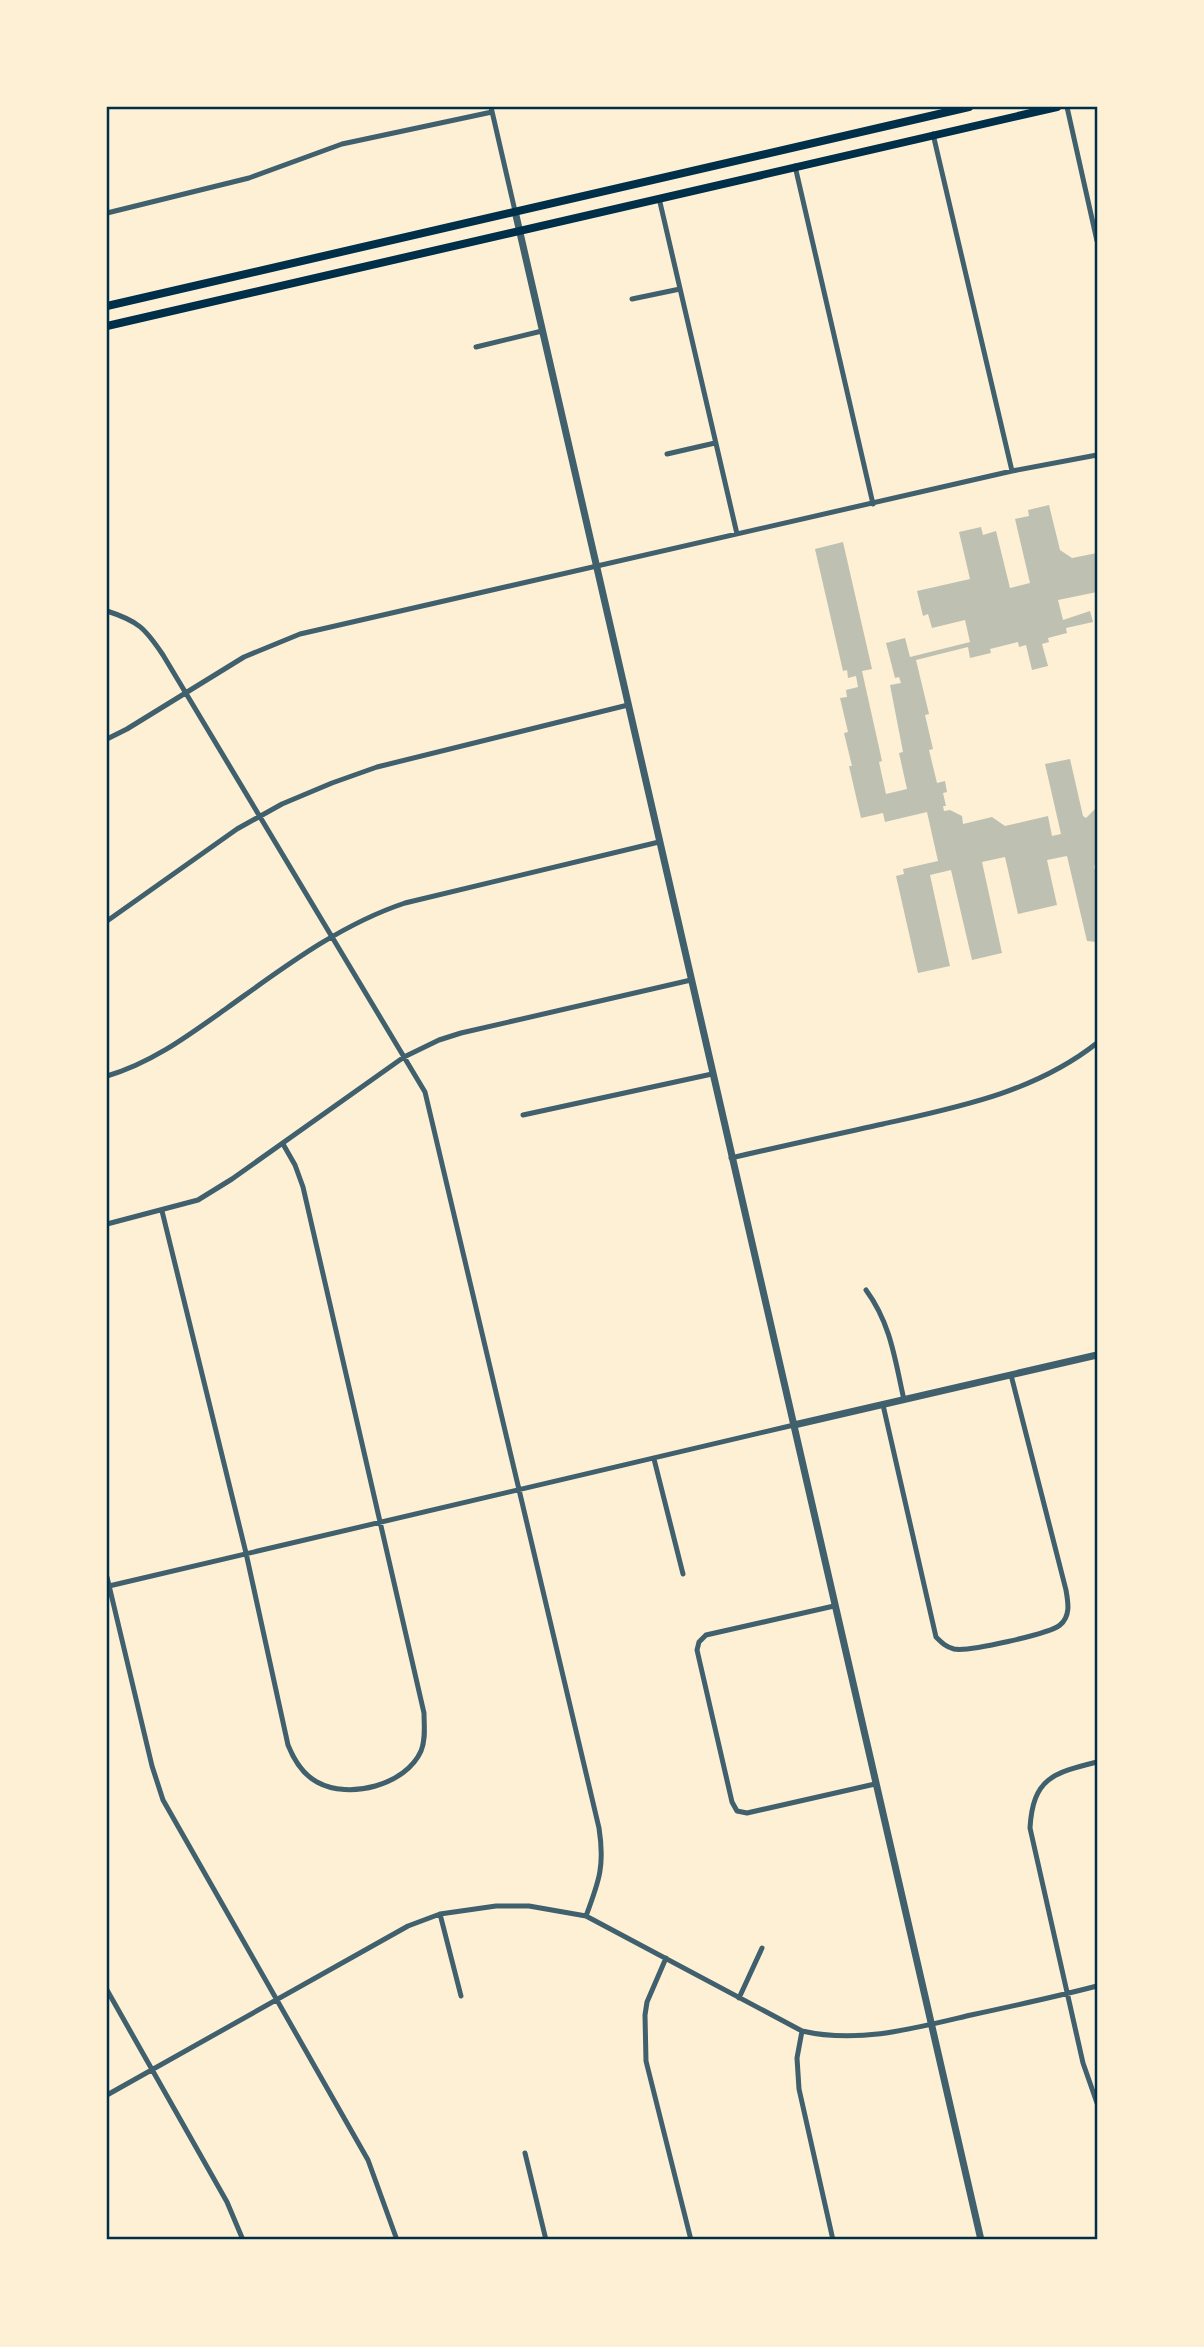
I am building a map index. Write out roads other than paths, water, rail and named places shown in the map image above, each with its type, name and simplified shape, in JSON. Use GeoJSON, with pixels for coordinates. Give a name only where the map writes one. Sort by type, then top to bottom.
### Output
{"type":"FeatureCollection","features":[{"type":"Feature","properties":{"kind":"main road"},"geometry":{"type":"LineString","coordinates":[[107,306],[969,107]]}},
{"type":"Feature","properties":{"kind":"main road"},"geometry":{"type":"LineString","coordinates":[[107,326],[1057,107]]}},
{"type":"Feature","properties":{"kind":"street"},"geometry":{"type":"LineString","coordinates":[[1067,107],[1097,241]]}},
{"type":"Feature","properties":{"kind":"street"},"geometry":{"type":"LineString","coordinates":[[107,214],[257,175],[342,144],[491,110],[981,2240]]}},
{"type":"Feature","properties":{"kind":"street"},"geometry":{"type":"LineString","coordinates":[[933,134],[1012,471]]}},
{"type":"Feature","properties":{"kind":"street"},"geometry":{"type":"LineString","coordinates":[[795,166],[873,504]]}},
{"type":"Feature","properties":{"kind":"street"},"geometry":{"type":"LineString","coordinates":[[659,198],[737,534]]}},
{"type":"Feature","properties":{"kind":"street"},"geometry":{"type":"LineString","coordinates":[[632,299],[680,289]]}},
{"type":"Feature","properties":{"kind":"street"},"geometry":{"type":"LineString","coordinates":[[476,347],[542,331]]}},
{"type":"Feature","properties":{"kind":"street"},"geometry":{"type":"LineString","coordinates":[[667,454],[715,443]]}},
{"type":"Feature","properties":{"kind":"street"},"geometry":{"type":"LineString","coordinates":[[107,738],[127,729],[244,657],[300,634],[1012,471],[1097,455]]}},
{"type":"Feature","properties":{"kind":"street"},"geometry":{"type":"LineString","coordinates":[[107,611],[145,629],[332,936],[425,1092],[431,1108],[603,1853],[601,1873],[586,1916]]}},
{"type":"Feature","properties":{"kind":"street"},"geometry":{"type":"LineString","coordinates":[[107,921],[237,829],[282,804],[332,783],[377,767],[628,705]]}},
{"type":"Feature","properties":{"kind":"street"},"geometry":{"type":"LineString","coordinates":[[107,1076],[175,1046],[332,936],[368,917],[405,903],[659,842]]}},
{"type":"Feature","properties":{"kind":"street"},"geometry":{"type":"LineString","coordinates":[[107,1224],[198,1200],[283,1144],[404,1057],[439,1040],[691,980]]}},
{"type":"Feature","properties":{"kind":"street"},"geometry":{"type":"LineString","coordinates":[[731,1158],[945,1110],[1006,1093],[1043,1077],[1097,1043]]}},
{"type":"Feature","properties":{"kind":"street"},"geometry":{"type":"LineString","coordinates":[[523,1115],[712,1074]]}},
{"type":"Feature","properties":{"kind":"street"},"geometry":{"type":"LineString","coordinates":[[162,1211],[246,1553],[288,1745],[295,1761],[315,1781],[329,1788],[346,1790],[398,1778],[421,1750],[425,1734],[420,1693],[303,1187],[283,1144]]}},
{"type":"Feature","properties":{"kind":"street"},"geometry":{"type":"LineString","coordinates":[[866,1290],[880,1308],[888,1330],[904,1400]]}},
{"type":"Feature","properties":{"kind":"street"},"geometry":{"type":"LineString","coordinates":[[109,1586],[1097,1355]]}},
{"type":"Feature","properties":{"kind":"street"},"geometry":{"type":"LineString","coordinates":[[883,1405],[936,1637],[944,1645],[966,1650],[1004,1642],[1048,1631],[1060,1625],[1069,1609],[1011,1375]]}},
{"type":"Feature","properties":{"kind":"street"},"geometry":{"type":"LineString","coordinates":[[654,1458],[683,1574]]}},
{"type":"Feature","properties":{"kind":"street"},"geometry":{"type":"LineString","coordinates":[[107,1577],[152,1766],[163,1800],[368,2160],[397,2240]]}},
{"type":"Feature","properties":{"kind":"street"},"geometry":{"type":"LineString","coordinates":[[834,1606],[706,1635],[698,1642],[696,1650],[732,1802],[737,1811],[747,1813],[875,1784]]}},
{"type":"Feature","properties":{"kind":"street"},"geometry":{"type":"LineString","coordinates":[[1097,1762],[1060,1771],[1039,1787],[1031,1809],[1030,1828],[1083,2063],[1097,2103]]}},
{"type":"Feature","properties":{"kind":"street"},"geometry":{"type":"LineString","coordinates":[[107,2095],[408,1926],[440,1914],[496,1906],[529,1906],[586,1916],[802,2031],[845,2037],[869,2036],[931,2024],[1097,1986]]}},
{"type":"Feature","properties":{"kind":"street"},"geometry":{"type":"LineString","coordinates":[[440,1914],[461,1996]]}},
{"type":"Feature","properties":{"kind":"street"},"geometry":{"type":"LineString","coordinates":[[739,1998],[762,1948]]}},
{"type":"Feature","properties":{"kind":"street"},"geometry":{"type":"LineString","coordinates":[[666,1958],[647,2002],[646,2061],[691,2240]]}},
{"type":"Feature","properties":{"kind":"street"},"geometry":{"type":"LineString","coordinates":[[107,1990],[227,2202],[243,2240]]}},
{"type":"Feature","properties":{"kind":"street"},"geometry":{"type":"LineString","coordinates":[[802,2031],[797,2058],[799,2089],[833,2240]]}},
{"type":"Feature","properties":{"kind":"street"},"geometry":{"type":"LineString","coordinates":[[525,2153],[546,2240]]}}]}
